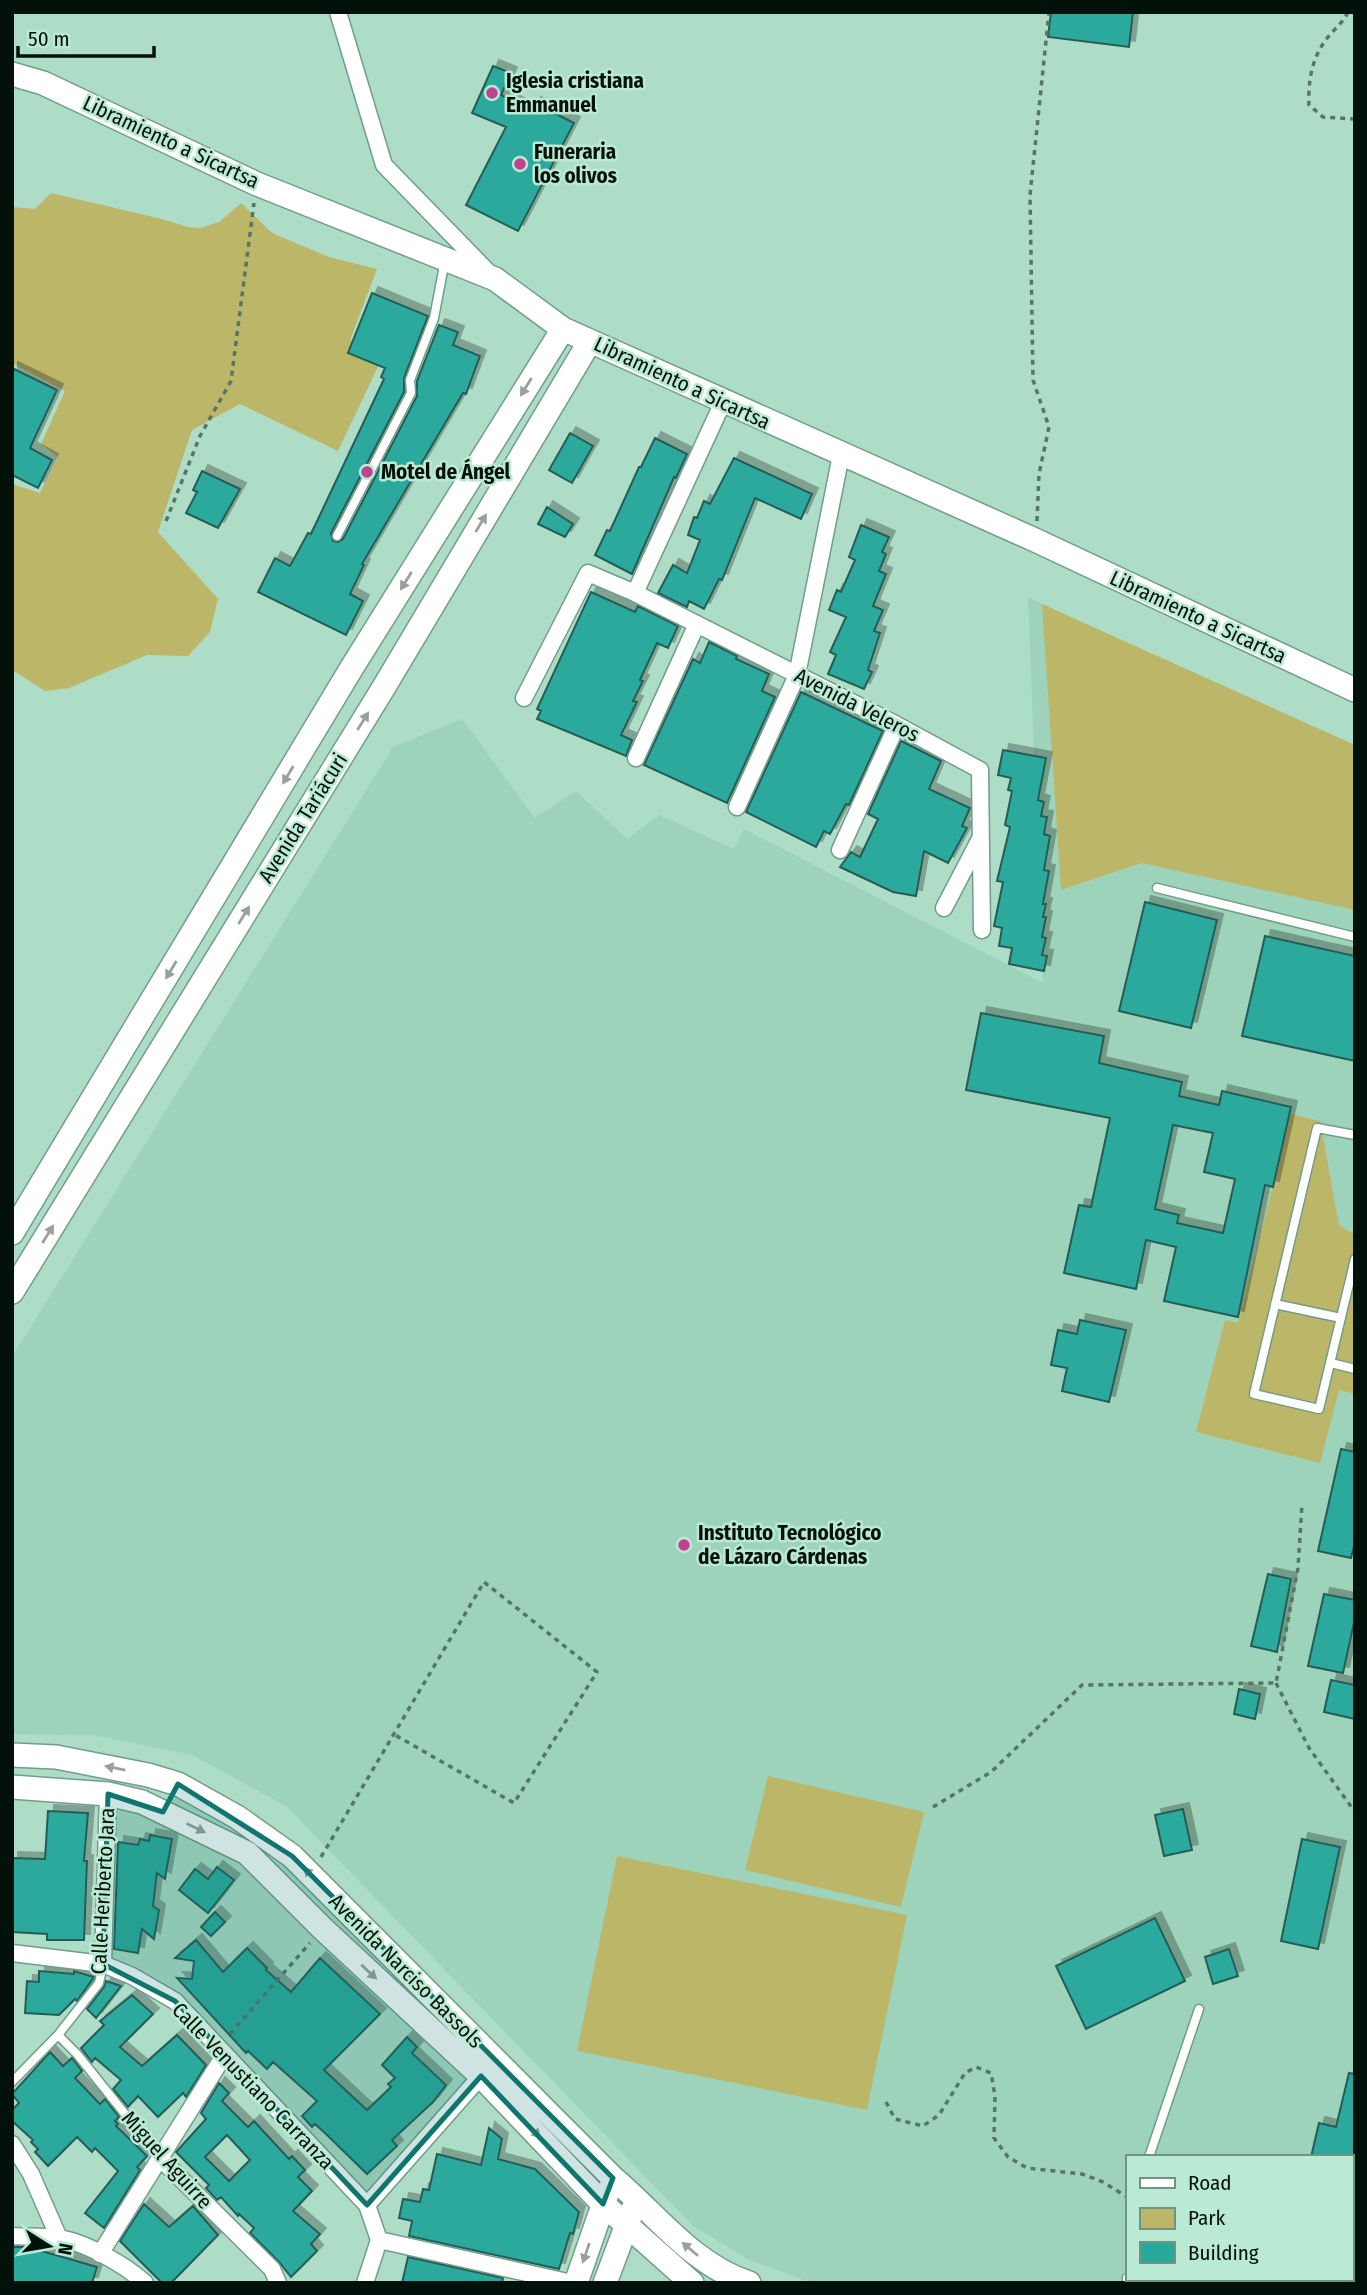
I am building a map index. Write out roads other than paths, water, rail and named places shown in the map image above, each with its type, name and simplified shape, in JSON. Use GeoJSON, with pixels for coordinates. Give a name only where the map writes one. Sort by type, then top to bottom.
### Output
{"type":"FeatureCollection","features":[{"type":"Feature","properties":{"kind":"street"},"geometry":{"type":"LineString","coordinates":[[338,12],[384,164],[495,279]]}},
{"type":"Feature","properties":{"kind":"street","name":"Libramiento a Sicartsa"},"geometry":{"type":"LineString","coordinates":[[12,74],[43,83],[257,184],[495,279],[562,330],[1035,540],[1355,690]]}},
{"type":"Feature","properties":{"kind":"street","name":"Avenida Tariácuri"},"geometry":{"type":"LineString","coordinates":[[13,1232],[352,669],[562,330]]}},
{"type":"Feature","properties":{"kind":"street","name":"Avenida Tariácuri"},"geometry":{"type":"LineString","coordinates":[[12,1293],[384,687],[590,341]]}},
{"type":"Feature","properties":{"kind":"street"},"geometry":{"type":"LineString","coordinates":[[635,593],[723,402]]}},
{"type":"Feature","properties":{"kind":"street"},"geometry":{"type":"LineString","coordinates":[[737,807],[797,675],[841,455]]}},
{"type":"Feature","properties":{"kind":"street","name":"Avenida Veleros"},"geometry":{"type":"LineString","coordinates":[[524,698],[588,573],[635,593],[897,725],[980,770],[982,930]]}},
{"type":"Feature","properties":{"kind":"street"},"geometry":{"type":"LineString","coordinates":[[636,758],[697,624]]}},
{"type":"Feature","properties":{"kind":"street"},"geometry":{"type":"LineString","coordinates":[[352,669],[384,687]]}},
{"type":"Feature","properties":{"kind":"street"},"geometry":{"type":"LineString","coordinates":[[840,850],[897,725]]}},
{"type":"Feature","properties":{"kind":"street"},"geometry":{"type":"LineString","coordinates":[[944,908],[981,836]]}},
{"type":"Feature","properties":{"kind":"street","name":"Avenida Narciso Bassols"},"geometry":{"type":"LineString","coordinates":[[12,1755],[56,1757],[148,1775],[178,1784],[237,1817],[292,1856],[613,2178],[693,2253],[735,2278],[749,2283]]}},
{"type":"Feature","properties":{"kind":"street"},"geometry":{"type":"LineString","coordinates":[[163,1812],[178,1784]]}},
{"type":"Feature","properties":{"kind":"street","name":"Avenida Narciso Bassols"},"geometry":{"type":"LineString","coordinates":[[12,1787],[108,1794],[142,1802],[247,1853],[322,1928],[481,2076],[603,2204],[692,2283]]}},
{"type":"Feature","properties":{"kind":"street","name":"Calle Heriberto Jara"},"geometry":{"type":"LineString","coordinates":[[103,1964],[108,1794]]}},
{"type":"Feature","properties":{"kind":"street","name":"Calle Venustiano Carranza"},"geometry":{"type":"LineString","coordinates":[[12,1953],[103,1964],[132,1976],[174,2001],[367,2205],[379,2240]]}},
{"type":"Feature","properties":{"kind":"street"},"geometry":{"type":"LineString","coordinates":[[100,2254],[161,2158],[222,2050]]}},
{"type":"Feature","properties":{"kind":"street"},"geometry":{"type":"LineString","coordinates":[[367,2205],[481,2076]]}},
{"type":"Feature","properties":{"kind":"street"},"geometry":{"type":"LineString","coordinates":[[12,2144],[31,2174],[59,2238]]}},
{"type":"Feature","properties":{"kind":"street","name":"Miguel Aguirre"},"geometry":{"type":"LineString","coordinates":[[161,2158],[272,2269],[278,2283]]}},
{"type":"Feature","properties":{"kind":"street"},"geometry":{"type":"LineString","coordinates":[[365,2283],[379,2240],[574,2283],[613,2178]]}},
{"type":"Feature","properties":{"kind":"street"},"geometry":{"type":"LineString","coordinates":[[606,2283],[626,2224],[638,2199]]}},
{"type":"Feature","properties":{"kind":"street"},"geometry":{"type":"LineString","coordinates":[[12,2236],[59,2238],[131,2270],[145,2283]]}},
{"type":"Feature","properties":{"kind":"lane"},"geometry":{"type":"LineString","coordinates":[[337,536],[411,393],[410,380],[434,318],[445,260]]}},
{"type":"Feature","properties":{"kind":"lane"},"geometry":{"type":"LineString","coordinates":[[1157,888],[1355,937]]}},
{"type":"Feature","properties":{"kind":"lane"},"geometry":{"type":"LineString","coordinates":[[1355,1135],[1317,1128],[1254,1394],[1319,1409],[1355,1259]]}},
{"type":"Feature","properties":{"kind":"lane"},"geometry":{"type":"LineString","coordinates":[[1275,1304],[1341,1318]]}},
{"type":"Feature","properties":{"kind":"lane"},"geometry":{"type":"LineString","coordinates":[[1331,1363],[1355,1369]]}},
{"type":"Feature","properties":{"kind":"lane","name":"Calle Heriberto Jara"},"geometry":{"type":"LineString","coordinates":[[12,2082],[58,2035],[99,1983],[103,1964]]}},
{"type":"Feature","properties":{"kind":"lane"},"geometry":{"type":"LineString","coordinates":[[1150,2155],[1199,2009]]}},
{"type":"Feature","properties":{"kind":"lane","name":"Miguel Aguirre"},"geometry":{"type":"LineString","coordinates":[[58,2035],[77,2054],[161,2158]]}},
{"type":"Feature","properties":{"kind":"place","name":"Iglesia cristiana Emmanuel"},"geometry":{"type":"Point","coordinates":[492,93]}},
{"type":"Feature","properties":{"kind":"place","name":"Funeraria los olivos"},"geometry":{"type":"Point","coordinates":[520,164]}},
{"type":"Feature","properties":{"kind":"place","name":"Motel de Ángel"},"geometry":{"type":"Point","coordinates":[367,472]}},
{"type":"Feature","properties":{"kind":"place","name":"Instituto Tecnológico de Lázaro Cárdenas"},"geometry":{"type":"Point","coordinates":[684,1545]}}]}
